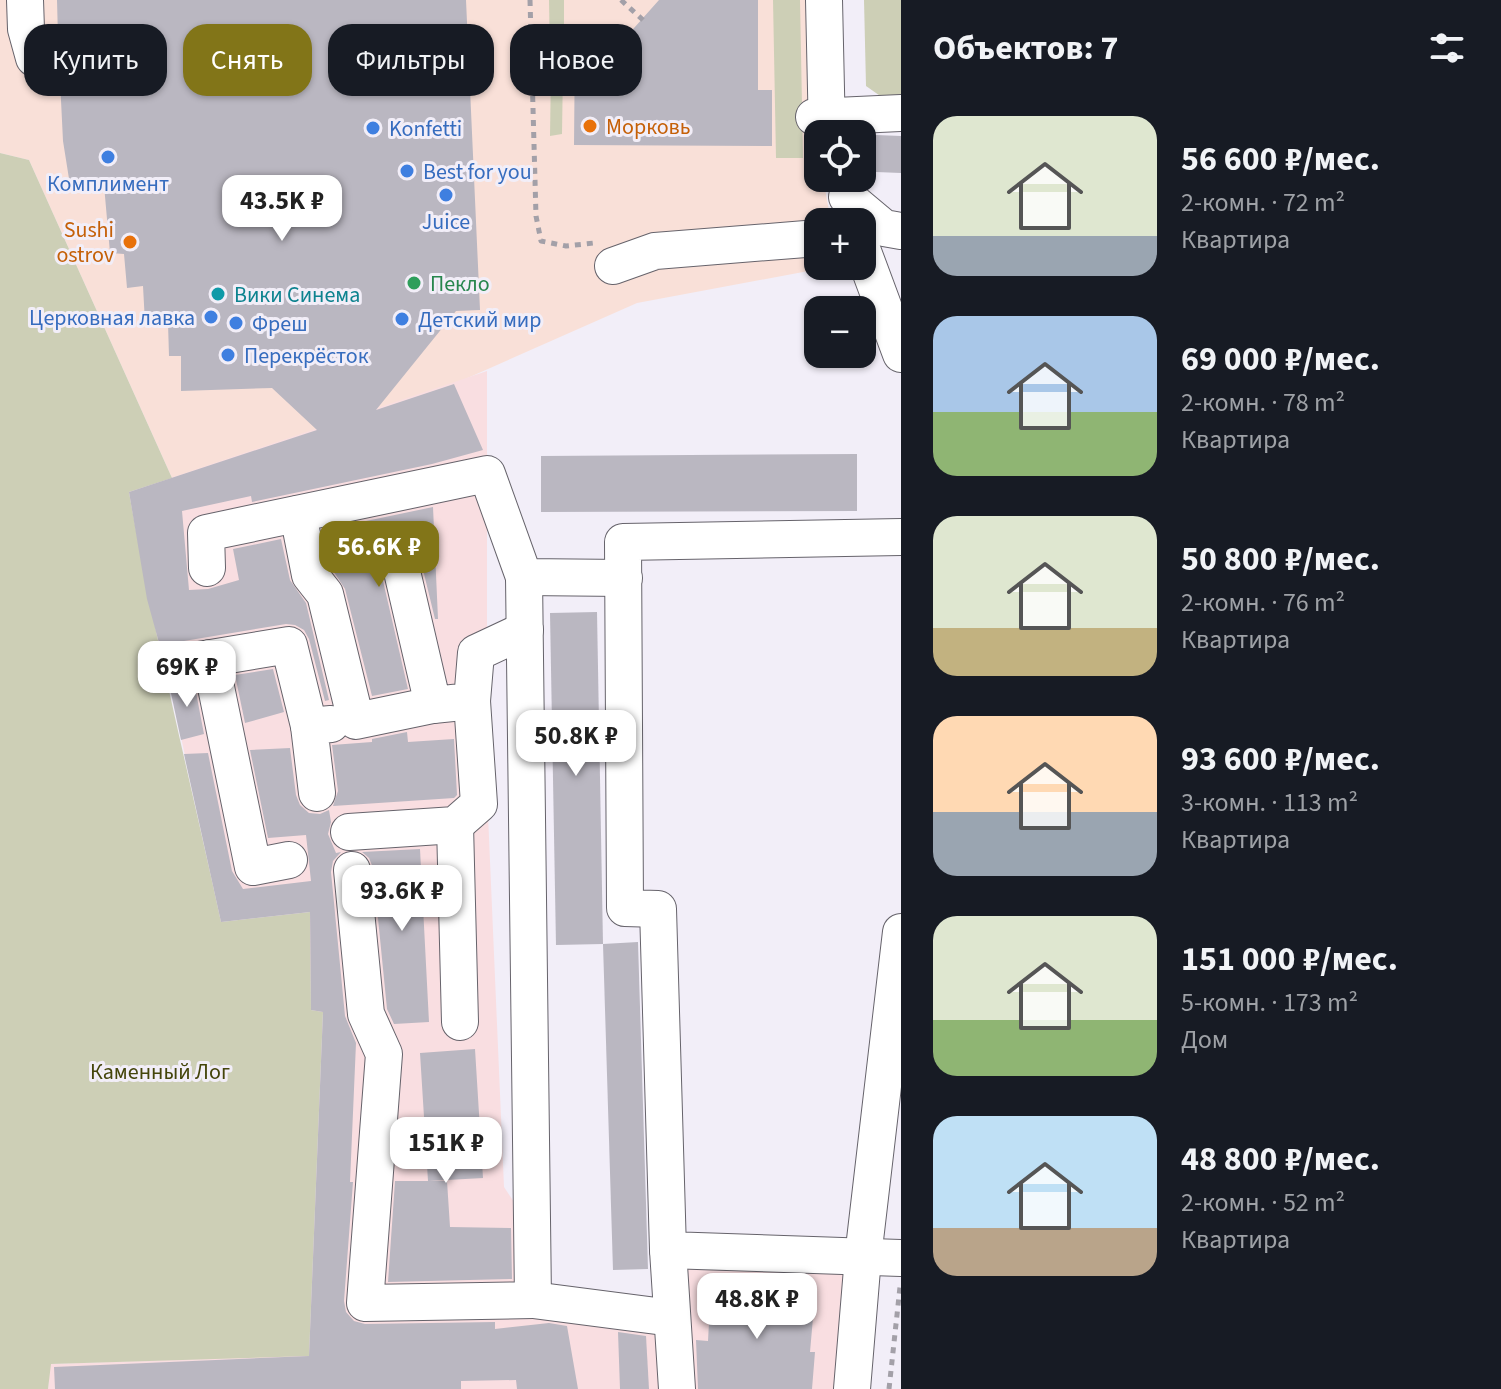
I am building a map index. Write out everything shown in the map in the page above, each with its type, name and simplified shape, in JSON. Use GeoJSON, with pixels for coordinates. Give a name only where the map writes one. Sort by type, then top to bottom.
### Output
{"type":"FeatureCollection","features":[{"type":"Feature","properties":{"kind":"street"},"geometry":{"type":"LineString","coordinates":[[25,0],[26,24]]}},
{"type":"Feature","properties":{"kind":"street"},"geometry":{"type":"LineString","coordinates":[[822,120],[824,0]]}},
{"type":"Feature","properties":{"kind":"street"},"geometry":{"type":"LineString","coordinates":[[840,120],[901,113]]}},
{"type":"Feature","properties":{"kind":"street"},"geometry":{"type":"LineString","coordinates":[[847,199],[884,228],[901,231]]}},
{"type":"Feature","properties":{"kind":"street"},"geometry":{"type":"LineString","coordinates":[[605,254],[804,239]]}},
{"type":"Feature","properties":{"kind":"street"},"geometry":{"type":"LineString","coordinates":[[874,280],[901,354]]}},
{"type":"Feature","properties":{"kind":"street"},"geometry":{"type":"LineString","coordinates":[[207,568],[206,533],[487,474],[524,577],[533,1300]]}},
{"type":"Feature","properties":{"kind":"street"},"geometry":{"type":"LineString","coordinates":[[298,514],[310,575],[325,594],[356,721]]}},
{"type":"Feature","properties":{"kind":"street"},"geometry":{"type":"LineString","coordinates":[[677,1389],[668,1250],[658,909],[625,908],[623,542],[901,537]]}},
{"type":"Feature","properties":{"kind":"street"},"geometry":{"type":"LineString","coordinates":[[397,550],[433,705]]}},
{"type":"Feature","properties":{"kind":"street"},"geometry":{"type":"LineString","coordinates":[[524,577],[624,578]]}},
{"type":"Feature","properties":{"kind":"street"},"geometry":{"type":"LineString","coordinates":[[349,832],[455,825],[479,804],[472,701],[476,653],[525,630]]}},
{"type":"Feature","properties":{"kind":"street"},"geometry":{"type":"LineString","coordinates":[[289,860],[253,867],[196,660],[289,645],[309,726],[317,793]]}},
{"type":"Feature","properties":{"kind":"street"},"geometry":{"type":"LineString","coordinates":[[309,726],[472,701]]}},
{"type":"Feature","properties":{"kind":"street"},"geometry":{"type":"LineString","coordinates":[[455,825],[460,1022]]}},
{"type":"Feature","properties":{"kind":"street"},"geometry":{"type":"LineString","coordinates":[[352,870],[366,1014],[384,1054],[365,1303],[533,1300],[672,1318]]}},
{"type":"Feature","properties":{"kind":"street"},"geometry":{"type":"LineString","coordinates":[[852,1389],[863,1257],[901,932]]}},
{"type":"Feature","properties":{"kind":"street"},"geometry":{"type":"LineString","coordinates":[[668,1250],[901,1258]]}},
{"type":"Feature","properties":{"kind":"path"},"geometry":{"type":"LineString","coordinates":[[530,0],[536,216],[541,241],[605,254]]}},
{"type":"Feature","properties":{"kind":"path"},"geometry":{"type":"LineString","coordinates":[[621,0],[643,20]]}},
{"type":"Feature","properties":{"kind":"path"},"geometry":{"type":"LineString","coordinates":[[889,1389],[901,1276]]}},
{"type":"Feature","properties":{"kind":"shaded area"},"geometry":{"type":"Polygon","coordinates":[[[0,0],[813,0],[814,120],[804,120],[804,192],[826,192],[828,208],[804,208],[804,272],[637,303],[454,384],[172,478],[29,160],[0,153],[0,0]]]}},
{"type":"Feature","properties":{"kind":"shaded area"},"geometry":{"type":"Polygon","coordinates":[[[487,371],[487,791],[504,1187],[532,1229],[536,1287],[666,1306],[684,1269],[850,1264],[839,1389],[48,1389],[50,1364],[309,1355],[323,1013],[311,1010],[309,912],[221,922],[168,677],[147,599],[129,492],[487,371]]]}},
{"type":"Feature","properties":{"kind":"green space"},"geometry":{"type":"Polygon","coordinates":[[[549,0],[564,0],[564,24],[549,24],[549,0]]]}},
{"type":"Feature","properties":{"kind":"green space"},"geometry":{"type":"Polygon","coordinates":[[[773,0],[800,0],[803,158],[776,158],[773,0]]]}},
{"type":"Feature","properties":{"kind":"green space"},"geometry":{"type":"Polygon","coordinates":[[[864,0],[901,0],[901,95],[886,100],[866,86],[864,0]]]}},
{"type":"Feature","properties":{"kind":"green space"},"geometry":{"type":"Polygon","coordinates":[[[551,96],[563,96],[562,134],[550,136],[551,96]]]}},
{"type":"Feature","properties":{"kind":"green space","name":"Каменный Лог"},"geometry":{"type":"Polygon","coordinates":[[[0,153],[29,160],[172,478],[129,492],[161,654],[221,922],[310,912],[311,1010],[323,1012],[309,1356],[51,1364],[48,1389],[0,1389],[0,153]]]}},
{"type":"Feature","properties":{"kind":"building"},"geometry":{"type":"Polygon","coordinates":[[[57,0],[466,0],[467,24],[328,24],[328,96],[470,96],[480,310],[456,311],[376,410],[454,384],[483,450],[432,464],[252,502],[251,496],[182,511],[189,590],[208,589],[239,580],[233,549],[281,539],[290,580],[306,603],[329,700],[325,701],[309,639],[304,630],[295,625],[178,642],[168,646],[162,654],[147,599],[129,492],[317,430],[272,388],[181,391],[181,356],[169,356],[168,323],[145,323],[143,286],[127,288],[124,254],[110,253],[104,185],[70,185],[63,141],[61,96],[167,96],[167,24],[58,24],[57,0]]]}},
{"type":"Feature","properties":{"kind":"building"},"geometry":{"type":"Polygon","coordinates":[[[659,0],[758,0],[758,90],[772,90],[772,146],[574,145],[574,96],[642,96],[642,24],[638,24],[659,0]]]}},
{"type":"Feature","properties":{"kind":"building"},"geometry":{"type":"Polygon","coordinates":[[[876,135],[901,136],[901,173],[876,172],[876,135]]]}},
{"type":"Feature","properties":{"kind":"building"},"geometry":{"type":"Polygon","coordinates":[[[857,454],[857,511],[541,512],[541,456],[857,454]]]}},
{"type":"Feature","properties":{"kind":"building"},"geometry":{"type":"Polygon","coordinates":[[[433,507],[438,619],[435,619],[413,536],[404,530],[393,529],[383,534],[377,543],[377,555],[408,689],[372,696],[345,589],[330,566],[323,530],[433,507]]]}},
{"type":"Feature","properties":{"kind":"building"},"geometry":{"type":"Polygon","coordinates":[[[597,612],[603,944],[556,945],[550,613],[597,612]]]}},
{"type":"Feature","properties":{"kind":"building"},"geometry":{"type":"Polygon","coordinates":[[[273,669],[284,712],[245,723],[235,675],[273,669]]]}},
{"type":"Feature","properties":{"kind":"building"},"geometry":{"type":"Polygon","coordinates":[[[168,679],[174,683],[194,682],[204,734],[181,740],[168,679]]]}},
{"type":"Feature","properties":{"kind":"building"},"geometry":{"type":"Polygon","coordinates":[[[407,732],[408,742],[454,739],[457,795],[454,798],[333,806],[338,791],[332,745],[372,742],[372,739],[407,732]]]}},
{"type":"Feature","properties":{"kind":"building"},"geometry":{"type":"Polygon","coordinates":[[[290,748],[300,805],[309,813],[320,814],[329,810],[331,822],[328,834],[336,853],[341,852],[333,861],[331,872],[345,1016],[356,1043],[350,1182],[353,1182],[344,1301],[346,1312],[354,1321],[365,1324],[495,1322],[495,1329],[549,1323],[567,1326],[578,1389],[517,1389],[516,1380],[461,1381],[461,1389],[55,1389],[54,1367],[309,1356],[323,1012],[311,1010],[310,912],[221,922],[184,754],[208,753],[232,871],[243,889],[311,881],[306,835],[268,838],[250,750],[290,748]]]}},
{"type":"Feature","properties":{"kind":"building"},"geometry":{"type":"Polygon","coordinates":[[[420,849],[429,1022],[394,1024],[387,1009],[373,868],[362,852],[420,849]]]}},
{"type":"Feature","properties":{"kind":"building"},"geometry":{"type":"Polygon","coordinates":[[[638,942],[648,1269],[613,1270],[603,944],[638,942]]]}},
{"type":"Feature","properties":{"kind":"building"},"geometry":{"type":"Polygon","coordinates":[[[475,1049],[483,1178],[429,1181],[447,1181],[450,1227],[511,1228],[512,1279],[388,1282],[395,1181],[428,1181],[420,1053],[475,1049]]]}},
{"type":"Feature","properties":{"kind":"building"},"geometry":{"type":"Polygon","coordinates":[[[711,1286],[815,1295],[810,1352],[815,1352],[812,1389],[698,1389],[696,1340],[708,1341],[711,1286]]]}},
{"type":"Feature","properties":{"kind":"building"},"geometry":{"type":"Polygon","coordinates":[[[618,1332],[646,1336],[649,1389],[620,1389],[618,1332]]]}},
{"type":"Feature","properties":{"kind":"place","name":"Морковь"},"geometry":{"type":"Point","coordinates":[590,126]}},
{"type":"Feature","properties":{"kind":"place","name":"Konfetti"},"geometry":{"type":"Point","coordinates":[373,128]}},
{"type":"Feature","properties":{"kind":"place","name":"Комплимент"},"geometry":{"type":"Point","coordinates":[108,157]}},
{"type":"Feature","properties":{"kind":"place","name":"Best for you"},"geometry":{"type":"Point","coordinates":[407,171]}},
{"type":"Feature","properties":{"kind":"place","name":"Juice"},"geometry":{"type":"Point","coordinates":[446,195]}},
{"type":"Feature","properties":{"kind":"place","name":"Sushi ostrov"},"geometry":{"type":"Point","coordinates":[130,242]}},
{"type":"Feature","properties":{"kind":"place","name":"Пекло"},"geometry":{"type":"Point","coordinates":[414,283]}},
{"type":"Feature","properties":{"kind":"place","name":"Вики Синема"},"geometry":{"type":"Point","coordinates":[218,294]}},
{"type":"Feature","properties":{"kind":"place","name":"Церковная лавка"},"geometry":{"type":"Point","coordinates":[211,317]}},
{"type":"Feature","properties":{"kind":"place","name":"Детский мир"},"geometry":{"type":"Point","coordinates":[402,319]}},
{"type":"Feature","properties":{"kind":"place","name":"Фреш"},"geometry":{"type":"Point","coordinates":[236,323]}},
{"type":"Feature","properties":{"kind":"place","name":"Перекрёсток"},"geometry":{"type":"Point","coordinates":[228,355]}}]}
